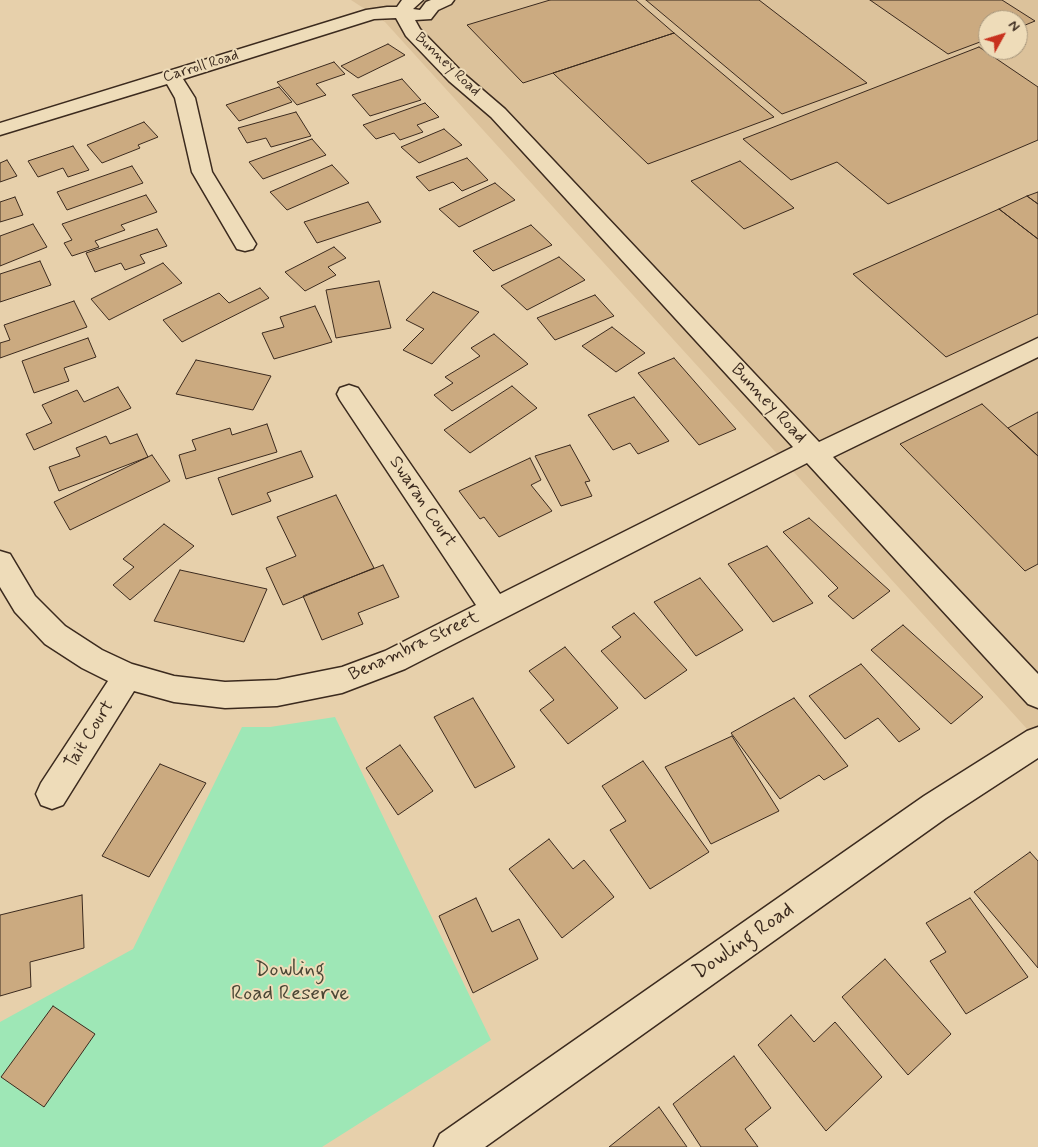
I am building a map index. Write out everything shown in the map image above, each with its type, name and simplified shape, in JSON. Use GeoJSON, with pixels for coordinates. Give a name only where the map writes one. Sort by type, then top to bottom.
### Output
{"type":"FeatureCollection","features":[{"type":"Feature","properties":{"kind":"street"},"geometry":{"type":"LineString","coordinates":[[425,15],[432,6],[445,0]]}},
{"type":"Feature","properties":{"kind":"street","name":"Carroll Road"},"geometry":{"type":"LineString","coordinates":[[0,129],[372,14],[408,6],[425,15]]}},
{"type":"Feature","properties":{"kind":"street","name":"Bunney Road"},"geometry":{"type":"LineString","coordinates":[[408,6],[412,32],[456,77],[498,113],[1038,695]]}},
{"type":"Feature","properties":{"kind":"street","name":"Bunney Road"},"geometry":{"type":"LineString","coordinates":[[425,15],[434,31],[459,59],[498,113]]}},
{"type":"Feature","properties":{"kind":"street"},"geometry":{"type":"LineString","coordinates":[[172,77],[185,98],[202,172],[245,244]]}},
{"type":"Feature","properties":{"kind":"street","name":"Benambra Street"},"geometry":{"type":"LineString","coordinates":[[0,562],[24,604],[55,635],[92,659],[127,676],[174,689],[225,696],[277,693],[309,688],[369,671],[812,452],[1038,347]]}},
{"type":"Feature","properties":{"kind":"street","name":"Swaran Court"},"geometry":{"type":"LineString","coordinates":[[349,394],[495,610]]}},
{"type":"Feature","properties":{"kind":"street","name":"Tait Court"},"geometry":{"type":"LineString","coordinates":[[52,794],[127,676]]}},
{"type":"Feature","properties":{"kind":"street","name":"Dowling Road"},"geometry":{"type":"LineString","coordinates":[[453,1147],[935,807],[1038,741]]}},
{"type":"Feature","properties":{"kind":"shaded area"},"geometry":{"type":"Polygon","coordinates":[[[351,0],[1038,0],[1038,741],[385,22],[351,0]]]}},
{"type":"Feature","properties":{"kind":"green space","name":"Dowling Road Reserve"},"geometry":{"type":"Polygon","coordinates":[[[335,717],[491,1040],[322,1147],[0,1147],[0,1022],[133,949],[242,727],[270,727],[335,717]]]}},
{"type":"Feature","properties":{"kind":"building"},"geometry":{"type":"Polygon","coordinates":[[[550,0],[636,0],[674,33],[523,83],[467,25],[550,0]]]}},
{"type":"Feature","properties":{"kind":"building"},"geometry":{"type":"Polygon","coordinates":[[[646,0],[759,0],[867,83],[782,114],[646,0]]]}},
{"type":"Feature","properties":{"kind":"building"},"geometry":{"type":"Polygon","coordinates":[[[870,0],[1002,0],[1018,10],[978,10],[978,43],[948,54],[870,0]]]}},
{"type":"Feature","properties":{"kind":"building"},"geometry":{"type":"Polygon","coordinates":[[[1028,17],[1035,21],[1028,24],[1028,17]]]}},
{"type":"Feature","properties":{"kind":"building"},"geometry":{"type":"Polygon","coordinates":[[[674,33],[774,117],[648,164],[553,73],[674,33]]]}},
{"type":"Feature","properties":{"kind":"building"},"geometry":{"type":"Polygon","coordinates":[[[388,44],[405,55],[358,78],[341,66],[388,44]]]}},
{"type":"Feature","properties":{"kind":"building"},"geometry":{"type":"Polygon","coordinates":[[[978,47],[978,60],[998,60],[1038,87],[1038,140],[888,204],[837,162],[791,180],[743,139],[978,47]]]}},
{"type":"Feature","properties":{"kind":"building"},"geometry":{"type":"Polygon","coordinates":[[[334,62],[345,74],[316,84],[326,95],[297,105],[277,82],[334,62]]]}},
{"type":"Feature","properties":{"kind":"building"},"geometry":{"type":"Polygon","coordinates":[[[402,79],[421,100],[370,116],[352,95],[402,79]]]}},
{"type":"Feature","properties":{"kind":"building"},"geometry":{"type":"Polygon","coordinates":[[[279,87],[292,102],[239,121],[226,105],[279,87]]]}},
{"type":"Feature","properties":{"kind":"building"},"geometry":{"type":"Polygon","coordinates":[[[425,103],[439,117],[417,125],[423,132],[400,140],[394,133],[376,139],[363,125],[425,103]]]}},
{"type":"Feature","properties":{"kind":"building"},"geometry":{"type":"Polygon","coordinates":[[[296,112],[311,136],[271,147],[266,138],[247,143],[238,128],[296,112]]]}},
{"type":"Feature","properties":{"kind":"building"},"geometry":{"type":"Polygon","coordinates":[[[144,122],[158,137],[138,145],[140,148],[102,163],[87,145],[144,122]]]}},
{"type":"Feature","properties":{"kind":"building"},"geometry":{"type":"Polygon","coordinates":[[[444,129],[462,145],[419,163],[401,147],[444,129]]]}},
{"type":"Feature","properties":{"kind":"building"},"geometry":{"type":"Polygon","coordinates":[[[312,139],[326,155],[263,179],[249,162],[312,139]]]}},
{"type":"Feature","properties":{"kind":"building"},"geometry":{"type":"Polygon","coordinates":[[[73,146],[89,170],[68,177],[63,168],[38,177],[28,161],[73,146]]]}},
{"type":"Feature","properties":{"kind":"building"},"geometry":{"type":"Polygon","coordinates":[[[467,158],[488,180],[462,191],[453,182],[429,191],[416,177],[467,158]]]}},
{"type":"Feature","properties":{"kind":"building"},"geometry":{"type":"Polygon","coordinates":[[[7,160],[17,176],[0,182],[0,163],[7,160]]]}},
{"type":"Feature","properties":{"kind":"building"},"geometry":{"type":"Polygon","coordinates":[[[740,161],[794,208],[744,229],[691,181],[740,161]]]}},
{"type":"Feature","properties":{"kind":"building"},"geometry":{"type":"Polygon","coordinates":[[[332,165],[349,183],[287,210],[270,192],[332,165]]]}},
{"type":"Feature","properties":{"kind":"building"},"geometry":{"type":"Polygon","coordinates":[[[132,166],[143,183],[67,210],[57,192],[132,166]]]}},
{"type":"Feature","properties":{"kind":"building"},"geometry":{"type":"Polygon","coordinates":[[[495,183],[515,200],[459,227],[439,209],[495,183]]]}},
{"type":"Feature","properties":{"kind":"building"},"geometry":{"type":"Polygon","coordinates":[[[1038,192],[1038,204],[1027,196],[1038,192]]]}},
{"type":"Feature","properties":{"kind":"building"},"geometry":{"type":"Polygon","coordinates":[[[146,195],[157,212],[121,225],[125,230],[95,241],[99,247],[72,256],[64,243],[72,240],[62,224],[146,195]]]}},
{"type":"Feature","properties":{"kind":"building"},"geometry":{"type":"Polygon","coordinates":[[[1027,196],[1038,204],[1038,239],[999,209],[1027,196]]]}},
{"type":"Feature","properties":{"kind":"building"},"geometry":{"type":"Polygon","coordinates":[[[15,197],[23,215],[0,222],[0,202],[15,197]]]}},
{"type":"Feature","properties":{"kind":"building"},"geometry":{"type":"Polygon","coordinates":[[[368,202],[381,222],[317,243],[304,222],[368,202]]]}},
{"type":"Feature","properties":{"kind":"building"},"geometry":{"type":"Polygon","coordinates":[[[999,209],[1038,239],[1038,314],[946,357],[853,274],[999,209]]]}},
{"type":"Feature","properties":{"kind":"building"},"geometry":{"type":"Polygon","coordinates":[[[33,224],[47,247],[0,266],[0,236],[33,224]]]}},
{"type":"Feature","properties":{"kind":"building"},"geometry":{"type":"Polygon","coordinates":[[[531,225],[552,245],[493,271],[473,251],[531,225]]]}},
{"type":"Feature","properties":{"kind":"building"},"geometry":{"type":"Polygon","coordinates":[[[157,229],[167,246],[140,255],[145,263],[125,270],[121,263],[95,272],[86,253],[157,229]]]}},
{"type":"Feature","properties":{"kind":"building"},"geometry":{"type":"Polygon","coordinates":[[[334,247],[346,258],[328,267],[336,275],[305,291],[285,272],[334,247]]]}},
{"type":"Feature","properties":{"kind":"building"},"geometry":{"type":"Polygon","coordinates":[[[559,257],[585,280],[527,310],[501,286],[559,257]]]}},
{"type":"Feature","properties":{"kind":"building"},"geometry":{"type":"Polygon","coordinates":[[[40,261],[51,285],[0,302],[0,274],[40,261]]]}},
{"type":"Feature","properties":{"kind":"building"},"geometry":{"type":"Polygon","coordinates":[[[163,263],[182,283],[109,320],[91,299],[163,263]]]}},
{"type":"Feature","properties":{"kind":"building"},"geometry":{"type":"Polygon","coordinates":[[[379,281],[391,328],[336,338],[326,290],[379,281]]]}},
{"type":"Feature","properties":{"kind":"building"},"geometry":{"type":"Polygon","coordinates":[[[260,288],[269,298],[182,342],[163,320],[219,293],[229,303],[260,288]]]}},
{"type":"Feature","properties":{"kind":"building"},"geometry":{"type":"Polygon","coordinates":[[[433,292],[479,312],[432,364],[403,350],[424,329],[406,320],[433,292]]]}},
{"type":"Feature","properties":{"kind":"building"},"geometry":{"type":"Polygon","coordinates":[[[595,295],[614,316],[555,340],[537,318],[595,295]]]}},
{"type":"Feature","properties":{"kind":"building"},"geometry":{"type":"Polygon","coordinates":[[[74,301],[87,327],[0,358],[0,343],[10,340],[4,325],[74,301]]]}},
{"type":"Feature","properties":{"kind":"building"},"geometry":{"type":"Polygon","coordinates":[[[315,306],[332,342],[274,359],[262,333],[284,327],[280,317],[315,306]]]}},
{"type":"Feature","properties":{"kind":"building"},"geometry":{"type":"Polygon","coordinates":[[[612,327],[645,353],[616,372],[582,346],[612,327]]]}},
{"type":"Feature","properties":{"kind":"building"},"geometry":{"type":"Polygon","coordinates":[[[494,334],[528,364],[452,411],[434,395],[453,383],[445,377],[480,356],[471,348],[494,334]]]}},
{"type":"Feature","properties":{"kind":"building"},"geometry":{"type":"Polygon","coordinates":[[[88,338],[96,357],[64,368],[69,381],[34,393],[22,361],[88,338]]]}},
{"type":"Feature","properties":{"kind":"building"},"geometry":{"type":"Polygon","coordinates":[[[674,358],[736,429],[699,445],[638,373],[674,358]]]}},
{"type":"Feature","properties":{"kind":"building"},"geometry":{"type":"Polygon","coordinates":[[[196,360],[271,376],[253,410],[176,394],[196,360]]]}},
{"type":"Feature","properties":{"kind":"building"},"geometry":{"type":"Polygon","coordinates":[[[512,386],[537,408],[470,453],[444,430],[512,386]]]}},
{"type":"Feature","properties":{"kind":"building"},"geometry":{"type":"Polygon","coordinates":[[[118,387],[131,408],[34,450],[26,434],[52,423],[42,405],[77,390],[84,402],[118,387]]]}},
{"type":"Feature","properties":{"kind":"building"},"geometry":{"type":"Polygon","coordinates":[[[634,397],[669,441],[638,454],[630,443],[613,450],[588,415],[634,397]]]}},
{"type":"Feature","properties":{"kind":"building"},"geometry":{"type":"Polygon","coordinates":[[[982,404],[1038,456],[1038,564],[1025,571],[900,444],[982,404]]]}},
{"type":"Feature","properties":{"kind":"building"},"geometry":{"type":"Polygon","coordinates":[[[1038,412],[1038,456],[1008,428],[1038,412]]]}},
{"type":"Feature","properties":{"kind":"building"},"geometry":{"type":"Polygon","coordinates":[[[267,424],[277,452],[186,479],[179,455],[196,450],[192,440],[230,428],[232,435],[267,424]]]}},
{"type":"Feature","properties":{"kind":"building"},"geometry":{"type":"Polygon","coordinates":[[[137,434],[148,457],[59,491],[49,467],[80,456],[76,448],[106,436],[110,444],[137,434]]]}},
{"type":"Feature","properties":{"kind":"building"},"geometry":{"type":"Polygon","coordinates":[[[570,445],[590,481],[585,482],[592,496],[561,506],[535,456],[570,445]]]}},
{"type":"Feature","properties":{"kind":"building"},"geometry":{"type":"Polygon","coordinates":[[[301,451],[313,477],[267,493],[271,501],[232,515],[218,478],[301,451]]]}},
{"type":"Feature","properties":{"kind":"building"},"geometry":{"type":"Polygon","coordinates":[[[152,455],[170,481],[70,530],[54,502],[152,455]]]}},
{"type":"Feature","properties":{"kind":"building"},"geometry":{"type":"Polygon","coordinates":[[[530,458],[541,480],[531,485],[552,511],[499,537],[484,517],[480,519],[459,491],[530,458]]]}},
{"type":"Feature","properties":{"kind":"building"},"geometry":{"type":"Polygon","coordinates":[[[336,495],[374,568],[283,605],[266,568],[296,556],[277,517],[336,495]]]}},
{"type":"Feature","properties":{"kind":"building"},"geometry":{"type":"Polygon","coordinates":[[[809,518],[890,591],[853,619],[828,596],[838,588],[783,532],[809,518]]]}},
{"type":"Feature","properties":{"kind":"building"},"geometry":{"type":"Polygon","coordinates":[[[164,524],[194,546],[130,600],[113,585],[134,567],[123,559],[164,524]]]}},
{"type":"Feature","properties":{"kind":"building"},"geometry":{"type":"Polygon","coordinates":[[[767,546],[813,603],[773,622],[728,564],[767,546]]]}},
{"type":"Feature","properties":{"kind":"building"},"geometry":{"type":"Polygon","coordinates":[[[383,565],[399,597],[358,613],[363,624],[322,640],[303,596],[383,565]]]}},
{"type":"Feature","properties":{"kind":"building"},"geometry":{"type":"Polygon","coordinates":[[[180,570],[267,589],[244,642],[154,621],[180,570]]]}},
{"type":"Feature","properties":{"kind":"building"},"geometry":{"type":"Polygon","coordinates":[[[700,578],[743,630],[696,656],[654,602],[700,578]]]}},
{"type":"Feature","properties":{"kind":"building"},"geometry":{"type":"Polygon","coordinates":[[[634,613],[687,670],[645,699],[601,651],[621,637],[612,627],[634,613]]]}},
{"type":"Feature","properties":{"kind":"building"},"geometry":{"type":"Polygon","coordinates":[[[903,625],[983,697],[951,724],[871,650],[903,625]]]}},
{"type":"Feature","properties":{"kind":"building"},"geometry":{"type":"Polygon","coordinates":[[[565,647],[618,708],[568,744],[540,710],[554,700],[529,671],[565,647]]]}},
{"type":"Feature","properties":{"kind":"building"},"geometry":{"type":"Polygon","coordinates":[[[861,664],[920,729],[899,742],[878,718],[845,739],[809,696],[861,664]]]}},
{"type":"Feature","properties":{"kind":"building"},"geometry":{"type":"Polygon","coordinates":[[[473,698],[515,767],[475,788],[434,717],[473,698]]]}},
{"type":"Feature","properties":{"kind":"building"},"geometry":{"type":"Polygon","coordinates":[[[794,698],[848,766],[824,780],[819,775],[780,799],[731,733],[794,698]]]}},
{"type":"Feature","properties":{"kind":"building"},"geometry":{"type":"Polygon","coordinates":[[[732,736],[779,811],[711,844],[665,767],[732,736]]]}},
{"type":"Feature","properties":{"kind":"building"},"geometry":{"type":"Polygon","coordinates":[[[400,745],[433,791],[398,815],[366,768],[400,745]]]}},
{"type":"Feature","properties":{"kind":"building"},"geometry":{"type":"Polygon","coordinates":[[[643,761],[709,852],[650,889],[610,830],[626,821],[602,786],[643,761]]]}},
{"type":"Feature","properties":{"kind":"building"},"geometry":{"type":"Polygon","coordinates":[[[160,764],[206,783],[149,877],[102,856],[160,764]]]}},
{"type":"Feature","properties":{"kind":"building"},"geometry":{"type":"Polygon","coordinates":[[[549,839],[573,869],[584,860],[614,897],[562,938],[509,869],[549,839]]]}},
{"type":"Feature","properties":{"kind":"building"},"geometry":{"type":"Polygon","coordinates":[[[1030,852],[1038,861],[1038,968],[974,892],[1030,852]]]}},
{"type":"Feature","properties":{"kind":"building"},"geometry":{"type":"Polygon","coordinates":[[[82,895],[84,948],[30,962],[31,987],[0,996],[0,915],[82,895]]]}},
{"type":"Feature","properties":{"kind":"building"},"geometry":{"type":"Polygon","coordinates":[[[476,898],[492,932],[519,919],[538,959],[473,993],[439,916],[476,898]]]}},
{"type":"Feature","properties":{"kind":"building"},"geometry":{"type":"Polygon","coordinates":[[[970,898],[1028,977],[966,1014],[930,961],[946,952],[926,923],[970,898]]]}},
{"type":"Feature","properties":{"kind":"building"},"geometry":{"type":"Polygon","coordinates":[[[885,959],[951,1034],[908,1075],[842,997],[885,959]]]}},
{"type":"Feature","properties":{"kind":"building"},"geometry":{"type":"Polygon","coordinates":[[[53,1006],[95,1034],[44,1107],[1,1077],[53,1006]]]}},
{"type":"Feature","properties":{"kind":"building"},"geometry":{"type":"Polygon","coordinates":[[[791,1015],[814,1042],[835,1022],[882,1077],[826,1131],[758,1045],[791,1015]]]}},
{"type":"Feature","properties":{"kind":"building"},"geometry":{"type":"Polygon","coordinates":[[[734,1056],[771,1108],[745,1129],[758,1147],[701,1147],[673,1104],[734,1056]]]}},
{"type":"Feature","properties":{"kind":"building"},"geometry":{"type":"Polygon","coordinates":[[[659,1107],[687,1147],[609,1147],[659,1107]]]}}]}
